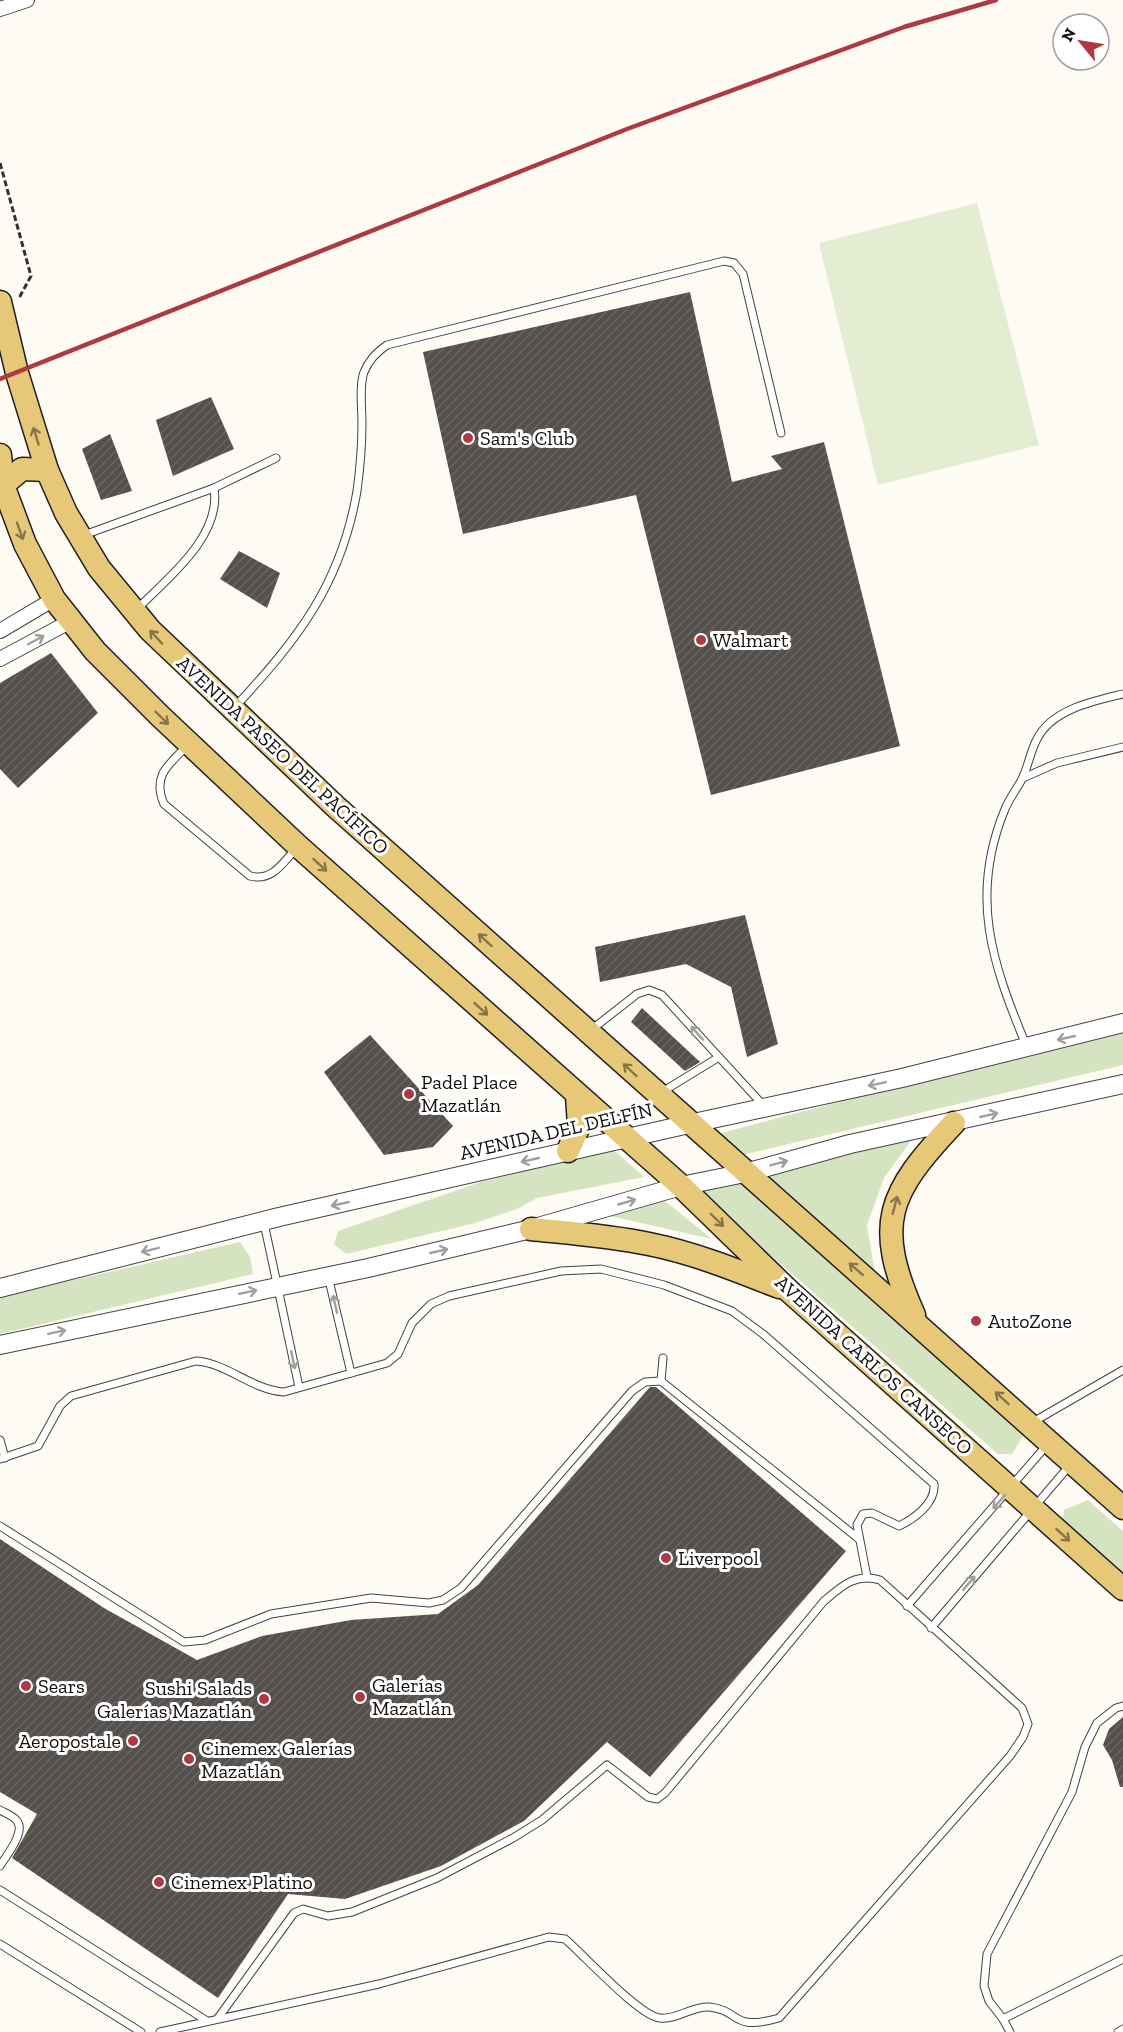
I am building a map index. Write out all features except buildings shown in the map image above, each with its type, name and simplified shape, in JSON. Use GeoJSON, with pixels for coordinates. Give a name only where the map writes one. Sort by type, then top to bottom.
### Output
{"type":"FeatureCollection","features":[{"type":"Feature","properties":{"kind":"main road","name":"AVENIDA PASEO DEL PACÍFICO"},"geometry":{"type":"LineString","coordinates":[[2,313],[47,470],[66,513],[80,537],[99,568],[134,612],[166,647],[335,806],[689,1124]]}},
{"type":"Feature","properties":{"kind":"main road"},"geometry":{"type":"LineString","coordinates":[[0,455],[3,485],[25,544],[54,599],[95,651],[298,846],[626,1139]]}},
{"type":"Feature","properties":{"kind":"main road"},"geometry":{"type":"LineString","coordinates":[[3,485],[22,469],[47,470]]}},
{"type":"Feature","properties":{"kind":"main road"},"geometry":{"type":"LineString","coordinates":[[568,1151],[579,1126],[577,1095]]}},
{"type":"Feature","properties":{"kind":"main road"},"geometry":{"type":"LineString","coordinates":[[917,1321],[897,1277],[893,1257],[895,1203],[912,1168],[954,1123]]}},
{"type":"Feature","properties":{"kind":"main road"},"geometry":{"type":"LineString","coordinates":[[689,1124],[1116,1497]]}},
{"type":"Feature","properties":{"kind":"main road","name":"AVENIDA CARLOS CANSECO"},"geometry":{"type":"LineString","coordinates":[[626,1139],[681,1186],[789,1291],[1123,1589]]}},
{"type":"Feature","properties":{"kind":"main road"},"geometry":{"type":"LineString","coordinates":[[531,1229],[600,1235],[650,1244],[704,1258],[789,1291]]}},
{"type":"Feature","properties":{"kind":"street"},"geometry":{"type":"LineString","coordinates":[[0,9],[27,0]]}},
{"type":"Feature","properties":{"kind":"street"},"geometry":{"type":"LineString","coordinates":[[0,632],[54,599]]}},
{"type":"Feature","properties":{"kind":"street"},"geometry":{"type":"LineString","coordinates":[[0,659],[71,621]]}},
{"type":"Feature","properties":{"kind":"street","name":"AVENIDA DEL DELFÍN"},"geometry":{"type":"LineString","coordinates":[[0,1288],[263,1221],[902,1078],[1123,1023]]}},
{"type":"Feature","properties":{"kind":"street"},"geometry":{"type":"LineString","coordinates":[[0,1345],[328,1276],[531,1229],[681,1186],[745,1173],[850,1144],[954,1123],[1123,1084]]}},
{"type":"Feature","properties":{"kind":"lane"},"geometry":{"type":"LineString","coordinates":[[234,709],[282,656],[313,614],[341,551],[357,492],[362,432],[363,375],[371,357],[387,345],[724,261],[734,263],[742,274],[781,433]]}},
{"type":"Feature","properties":{"kind":"lane"},"geometry":{"type":"LineString","coordinates":[[80,537],[214,488],[276,458]]}},
{"type":"Feature","properties":{"kind":"lane"},"geometry":{"type":"LineString","coordinates":[[134,612],[173,573],[200,541],[214,513],[214,488]]}},
{"type":"Feature","properties":{"kind":"lane"},"geometry":{"type":"LineString","coordinates":[[1027,1047],[999,980],[989,938],[985,900],[989,858],[1005,808],[1023,778],[1039,735],[1057,717],[1089,703],[1123,694]]}},
{"type":"Feature","properties":{"kind":"lane"},"geometry":{"type":"LineString","coordinates":[[189,743],[161,775],[158,789],[164,804],[250,876],[261,879],[272,875],[298,846]]}},
{"type":"Feature","properties":{"kind":"lane"},"geometry":{"type":"LineString","coordinates":[[1023,778],[1057,763],[1123,747]]}},
{"type":"Feature","properties":{"kind":"lane"},"geometry":{"type":"LineString","coordinates":[[588,1033],[637,994],[649,990],[662,995],[765,1107]]}},
{"type":"Feature","properties":{"kind":"lane"},"geometry":{"type":"LineString","coordinates":[[658,1095],[719,1057]]}},
{"type":"Feature","properties":{"kind":"lane"},"geometry":{"type":"LineString","coordinates":[[263,1221],[299,1387]]}},
{"type":"Feature","properties":{"kind":"lane"},"geometry":{"type":"LineString","coordinates":[[0,1440],[2,1458],[38,1446],[60,1406],[71,1396],[196,1361],[208,1362],[271,1391],[284,1392],[387,1363],[398,1354],[412,1323],[431,1304],[449,1296],[574,1268],[602,1269],[664,1285],[732,1311],[754,1327],[934,1484],[932,1496],[916,1519],[899,1526],[872,1513],[862,1514],[857,1525],[867,1577]]}},
{"type":"Feature","properties":{"kind":"lane"},"geometry":{"type":"LineString","coordinates":[[328,1276],[351,1373]]}},
{"type":"Feature","properties":{"kind":"lane"},"geometry":{"type":"LineString","coordinates":[[661,1381],[663,1358]]}},
{"type":"Feature","properties":{"kind":"lane"},"geometry":{"type":"LineString","coordinates":[[1030,1423],[1123,1370]]}},
{"type":"Feature","properties":{"kind":"lane"},"geometry":{"type":"LineString","coordinates":[[0,1526],[184,1642],[205,1640],[271,1614],[312,1607],[371,1599],[436,1602],[461,1588],[632,1391],[645,1382],[661,1381],[859,1539]]}},
{"type":"Feature","properties":{"kind":"lane"},"geometry":{"type":"LineString","coordinates":[[907,1606],[1012,1488],[1050,1441]]}},
{"type":"Feature","properties":{"kind":"lane"},"geometry":{"type":"LineString","coordinates":[[931,1628],[1073,1461]]}},
{"type":"Feature","properties":{"kind":"lane"},"geometry":{"type":"LineString","coordinates":[[160,2032],[379,1984],[549,1937],[565,1939],[640,2009],[658,2018],[674,2017],[709,2007],[722,2011],[736,2024],[749,2029],[764,2026],[779,2018],[1010,1756],[1023,1737],[1028,1724],[1022,1708],[880,1580],[867,1577],[844,1583],[824,1601],[665,1793],[657,1798],[648,1797],[607,1765],[542,1820],[513,1839],[437,1878],[352,1912],[328,1916],[303,1909],[294,1913],[218,2018]]}},
{"type":"Feature","properties":{"kind":"lane"},"geometry":{"type":"LineString","coordinates":[[1010,2032],[989,2001],[984,1986],[987,1954],[1072,1792],[1085,1747],[1097,1723],[1116,1708],[1123,1706]]}},
{"type":"Feature","properties":{"kind":"lane"},"geometry":{"type":"LineString","coordinates":[[0,1810],[17,1820],[19,1827],[18,1836],[0,1866]]}},
{"type":"Feature","properties":{"kind":"lane"},"geometry":{"type":"LineString","coordinates":[[0,1890],[207,2021]]}},
{"type":"Feature","properties":{"kind":"lane"},"geometry":{"type":"LineString","coordinates":[[0,1944],[141,2032]]}},
{"type":"Feature","properties":{"kind":"lane"},"geometry":{"type":"LineString","coordinates":[[1003,2019],[1123,1959]]}},
{"type":"Feature","properties":{"kind":"lane"},"geometry":{"type":"LineString","coordinates":[[1118,2032],[1123,2029]]}},
{"type":"Feature","properties":{"kind":"path"},"geometry":{"type":"LineString","coordinates":[[0,163],[31,276],[2,313]]}},
{"type":"Feature","properties":{"kind":"green space"},"geometry":{"type":"Polygon","coordinates":[[[977,203],[1039,445],[878,485],[819,243],[977,203]]]}},
{"type":"Feature","properties":{"kind":"green space"},"geometry":{"type":"Polygon","coordinates":[[[1123,1027],[1123,1065],[738,1156],[714,1135],[1123,1027]]]}},
{"type":"Feature","properties":{"kind":"green space"},"geometry":{"type":"Polygon","coordinates":[[[915,1135],[884,1178],[867,1225],[875,1274],[758,1177],[915,1135]]]}},
{"type":"Feature","properties":{"kind":"green space"},"geometry":{"type":"Polygon","coordinates":[[[613,1149],[644,1177],[537,1198],[517,1209],[475,1223],[346,1254],[334,1244],[338,1231],[481,1182],[613,1149]]]}},
{"type":"Feature","properties":{"kind":"green space"},"geometry":{"type":"Polygon","coordinates":[[[735,1178],[790,1228],[808,1238],[1027,1430],[1012,1454],[998,1454],[696,1190],[735,1178]]]}},
{"type":"Feature","properties":{"kind":"green space"},"geometry":{"type":"Polygon","coordinates":[[[660,1197],[712,1239],[601,1214],[660,1197]]]}},
{"type":"Feature","properties":{"kind":"green space"},"geometry":{"type":"Polygon","coordinates":[[[240,1242],[250,1257],[253,1274],[0,1334],[0,1297],[240,1242]]]}},
{"type":"Feature","properties":{"kind":"green space"},"geometry":{"type":"Polygon","coordinates":[[[1088,1500],[1123,1531],[1123,1584],[1062,1528],[1064,1510],[1088,1500]]]}},
{"type":"Feature","properties":{"kind":"railway"},"geometry":{"type":"LineString","coordinates":[[0,379],[627,129],[904,27],[996,0]]}},
{"type":"Feature","properties":{"kind":"place","name":"Sam's Club"},"geometry":{"type":"Point","coordinates":[468,438]}},
{"type":"Feature","properties":{"kind":"place","name":"Walmart"},"geometry":{"type":"Point","coordinates":[701,640]}},
{"type":"Feature","properties":{"kind":"place","name":"Padel Place Mazatlán"},"geometry":{"type":"Point","coordinates":[409,1094]}},
{"type":"Feature","properties":{"kind":"place","name":"AutoZone"},"geometry":{"type":"Point","coordinates":[976,1321]}},
{"type":"Feature","properties":{"kind":"place","name":"Liverpool"},"geometry":{"type":"Point","coordinates":[666,1558]}},
{"type":"Feature","properties":{"kind":"place","name":"Sears"},"geometry":{"type":"Point","coordinates":[26,1686]}},
{"type":"Feature","properties":{"kind":"place","name":"Galerías Mazatlán"},"geometry":{"type":"Point","coordinates":[360,1697]}},
{"type":"Feature","properties":{"kind":"place","name":"Sushi Salads Galerías Mazatlán"},"geometry":{"type":"Point","coordinates":[264,1699]}},
{"type":"Feature","properties":{"kind":"place","name":"Aeropostale"},"geometry":{"type":"Point","coordinates":[133,1741]}},
{"type":"Feature","properties":{"kind":"place","name":"Cinemex Galerías Mazatlán"},"geometry":{"type":"Point","coordinates":[189,1759]}},
{"type":"Feature","properties":{"kind":"place","name":"Cinemex Platino"},"geometry":{"type":"Point","coordinates":[159,1882]}}]}
